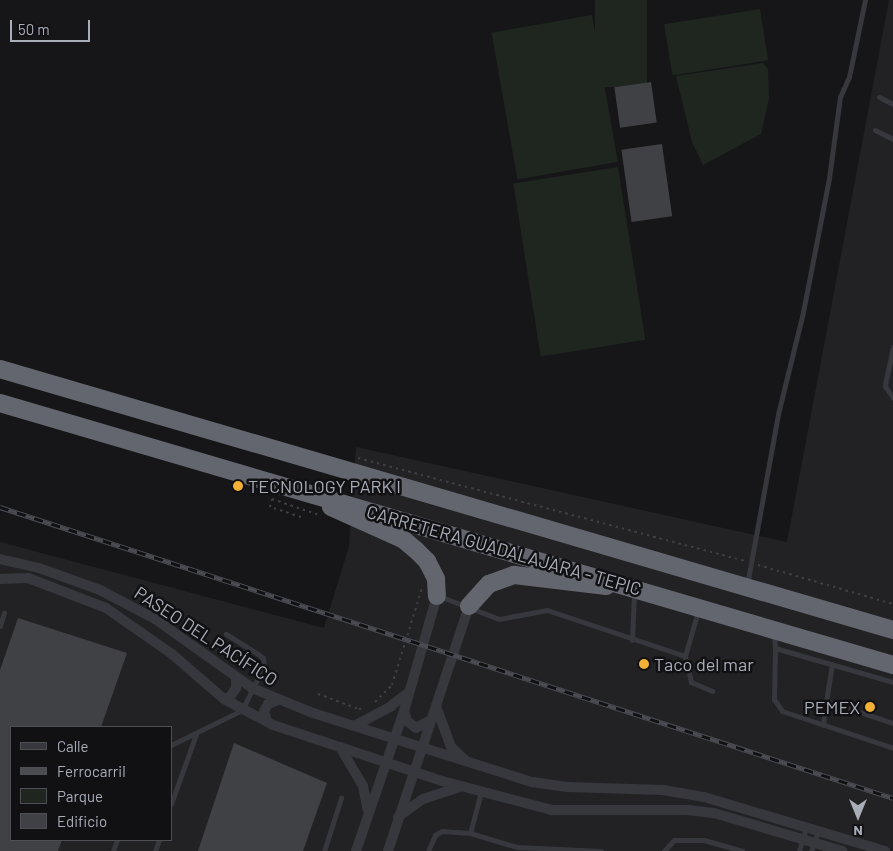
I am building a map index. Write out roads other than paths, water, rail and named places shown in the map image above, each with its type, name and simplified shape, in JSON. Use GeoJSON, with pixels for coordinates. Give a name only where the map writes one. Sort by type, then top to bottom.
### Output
{"type":"FeatureCollection","features":[{"type":"Feature","properties":{"kind":"highway","name":"CARRETERA GUADALAJARA - TEPIC"},"geometry":{"type":"LineString","coordinates":[[0,369],[893,630]]}},
{"type":"Feature","properties":{"kind":"highway","name":"CARRETERA GUADALAJARA - TEPIC"},"geometry":{"type":"LineString","coordinates":[[0,403],[700,606],[893,665]]}},
{"type":"Feature","properties":{"kind":"highway"},"geometry":{"type":"LineString","coordinates":[[314,495],[353,519],[404,540],[427,561],[433,573],[437,596]]}},
{"type":"Feature","properties":{"kind":"highway"},"geometry":{"type":"LineString","coordinates":[[469,606],[489,584],[514,575],[588,586],[630,586]]}},
{"type":"Feature","properties":{"kind":"street","name":"PASEO DEL PACÍFICO"},"geometry":{"type":"LineString","coordinates":[[0,559],[39,568],[100,590],[155,619],[236,678],[278,700],[422,747]]}},
{"type":"Feature","properties":{"kind":"street","name":"PASEO DEL PACÍFICO"},"geometry":{"type":"LineString","coordinates":[[0,579],[28,578],[106,608],[172,654],[224,698],[242,710],[267,721],[386,763]]}},
{"type":"Feature","properties":{"kind":"street"},"geometry":{"type":"LineString","coordinates":[[356,851],[404,711],[437,596]]}},
{"type":"Feature","properties":{"kind":"street"},"geometry":{"type":"LineString","coordinates":[[388,851],[469,606]]}},
{"type":"Feature","properties":{"kind":"street"},"geometry":{"type":"LineString","coordinates":[[224,698],[230,697],[236,688],[236,678]]}},
{"type":"Feature","properties":{"kind":"street"},"geometry":{"type":"LineString","coordinates":[[356,724],[391,706],[409,692]]}},
{"type":"Feature","properties":{"kind":"street"},"geometry":{"type":"LineString","coordinates":[[267,721],[264,711],[268,704],[278,700]]}},
{"type":"Feature","properties":{"kind":"street"},"geometry":{"type":"LineString","coordinates":[[436,706],[451,747],[468,762]]}},
{"type":"Feature","properties":{"kind":"street"},"geometry":{"type":"LineString","coordinates":[[404,711],[407,721],[416,728],[432,719]]}},
{"type":"Feature","properties":{"kind":"street"},"geometry":{"type":"LineString","coordinates":[[340,747],[363,786],[368,812]]}},
{"type":"Feature","properties":{"kind":"street"},"geometry":{"type":"LineString","coordinates":[[422,747],[532,782],[568,787],[663,790],[704,797],[885,851]]}},
{"type":"Feature","properties":{"kind":"street"},"geometry":{"type":"LineString","coordinates":[[386,763],[462,787],[552,810],[688,810],[714,814],[803,838],[813,847],[842,851]]}},
{"type":"Feature","properties":{"kind":"street"},"geometry":{"type":"LineString","coordinates":[[398,817],[423,799],[462,787]]}},
{"type":"Feature","properties":{"kind":"lane"},"geometry":{"type":"LineString","coordinates":[[746,588],[778,414],[803,312],[829,178],[840,97],[849,78],[865,0]]}},
{"type":"Feature","properties":{"kind":"lane"},"geometry":{"type":"LineString","coordinates":[[880,97],[893,104]]}},
{"type":"Feature","properties":{"kind":"lane"},"geometry":{"type":"LineString","coordinates":[[875,130],[893,139]]}},
{"type":"Feature","properties":{"kind":"lane"},"geometry":{"type":"LineString","coordinates":[[893,347],[885,386],[893,398]]}},
{"type":"Feature","properties":{"kind":"lane"},"geometry":{"type":"LineString","coordinates":[[630,586],[632,640]]}},
{"type":"Feature","properties":{"kind":"lane"},"geometry":{"type":"LineString","coordinates":[[437,596],[469,606],[499,619],[547,610],[632,640],[685,656]]}},
{"type":"Feature","properties":{"kind":"lane"},"geometry":{"type":"LineString","coordinates":[[700,606],[685,656],[691,682],[712,691]]}},
{"type":"Feature","properties":{"kind":"lane"},"geometry":{"type":"LineString","coordinates":[[0,626],[4,613]]}},
{"type":"Feature","properties":{"kind":"lane"},"geometry":{"type":"LineString","coordinates":[[774,628],[774,699],[778,707],[893,748]]}},
{"type":"Feature","properties":{"kind":"lane"},"geometry":{"type":"LineString","coordinates":[[172,744],[196,734],[242,710],[264,666],[263,658],[226,634]]}},
{"type":"Feature","properties":{"kind":"lane"},"geometry":{"type":"LineString","coordinates":[[775,648],[893,682]]}},
{"type":"Feature","properties":{"kind":"lane"},"geometry":{"type":"LineString","coordinates":[[823,724],[832,664]]}},
{"type":"Feature","properties":{"kind":"lane"},"geometry":{"type":"LineString","coordinates":[[826,701],[893,723]]}},
{"type":"Feature","properties":{"kind":"lane"},"geometry":{"type":"LineString","coordinates":[[172,801],[196,734]]}},
{"type":"Feature","properties":{"kind":"lane"},"geometry":{"type":"LineString","coordinates":[[470,833],[481,792]]}},
{"type":"Feature","properties":{"kind":"lane"},"geometry":{"type":"LineString","coordinates":[[324,851],[341,798]]}},
{"type":"Feature","properties":{"kind":"lane"},"geometry":{"type":"LineString","coordinates":[[799,851],[806,828]]}},
{"type":"Feature","properties":{"kind":"lane"},"geometry":{"type":"LineString","coordinates":[[428,851],[434,835],[442,831],[470,833],[517,847],[601,851]]}},
{"type":"Feature","properties":{"kind":"lane"},"geometry":{"type":"LineString","coordinates":[[813,847],[818,831]]}},
{"type":"Feature","properties":{"kind":"lane"},"geometry":{"type":"LineString","coordinates":[[830,849],[833,835]]}},
{"type":"Feature","properties":{"kind":"lane"},"geometry":{"type":"LineString","coordinates":[[664,851],[674,840],[704,840],[742,851]]}},
{"type":"Feature","properties":{"kind":"railway"},"geometry":{"type":"LineString","coordinates":[[0,507],[893,798]]}},
{"type":"Feature","properties":{"kind":"place","name":"TECNOLOGY PARK I"},"geometry":{"type":"Point","coordinates":[238,486]}},
{"type":"Feature","properties":{"kind":"place","name":"Taco del mar"},"geometry":{"type":"Point","coordinates":[644,664]}},
{"type":"Feature","properties":{"kind":"place","name":"PEMEX"},"geometry":{"type":"Point","coordinates":[870,707]}}]}
